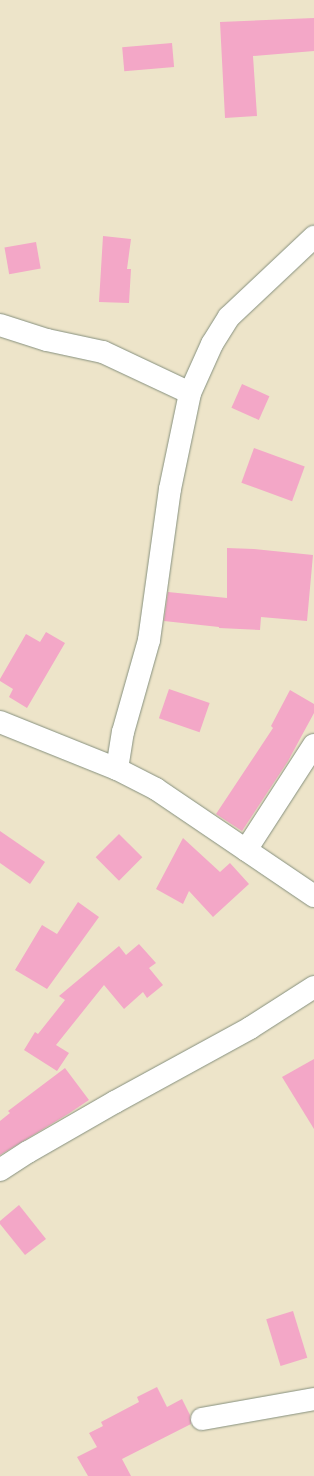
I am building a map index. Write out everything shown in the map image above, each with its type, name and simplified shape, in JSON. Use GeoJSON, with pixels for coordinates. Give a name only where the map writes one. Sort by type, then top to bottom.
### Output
{"type":"FeatureCollection","features":[{"type":"Feature","properties":{"kind":"street"},"geometry":{"type":"LineString","coordinates":[[117,769],[123,732],[149,640],[170,489],[190,393],[212,344],[229,317],[314,237]]}},
{"type":"Feature","properties":{"kind":"street"},"geometry":{"type":"LineString","coordinates":[[0,325],[47,340],[103,352],[190,393]]}},
{"type":"Feature","properties":{"kind":"street"},"geometry":{"type":"LineString","coordinates":[[0,722],[117,769],[156,789],[314,896]]}},
{"type":"Feature","properties":{"kind":"street"},"geometry":{"type":"LineString","coordinates":[[246,850],[314,745]]}},
{"type":"Feature","properties":{"kind":"street"},"geometry":{"type":"LineString","coordinates":[[0,1170],[28,1152],[108,1106],[250,1028],[314,987]]}},
{"type":"Feature","properties":{"kind":"street"},"geometry":{"type":"LineString","coordinates":[[202,1419],[314,1399]]}},
{"type":"Feature","properties":{"kind":"building"},"geometry":{"type":"Polygon","coordinates":[[[314,18],[314,51],[253,56],[257,116],[225,118],[220,22],[314,18]]]}},
{"type":"Feature","properties":{"kind":"building"},"geometry":{"type":"Polygon","coordinates":[[[172,43],[174,67],[124,71],[122,47],[172,43]]]}},
{"type":"Feature","properties":{"kind":"building"},"geometry":{"type":"Polygon","coordinates":[[[103,236],[131,239],[127,269],[131,269],[129,303],[99,302],[103,236]]]}},
{"type":"Feature","properties":{"kind":"building"},"geometry":{"type":"Polygon","coordinates":[[[36,242],[41,269],[9,274],[4,248],[36,242]]]}},
{"type":"Feature","properties":{"kind":"building"},"geometry":{"type":"Polygon","coordinates":[[[242,384],[269,396],[259,420],[231,408],[242,384]]]}},
{"type":"Feature","properties":{"kind":"building"},"geometry":{"type":"Polygon","coordinates":[[[254,448],[305,466],[292,501],[241,483],[254,448]]]}},
{"type":"Feature","properties":{"kind":"building"},"geometry":{"type":"Polygon","coordinates":[[[227,548],[313,555],[307,621],[261,617],[260,630],[219,628],[164,621],[168,592],[227,598],[227,548]]]}},
{"type":"Feature","properties":{"kind":"building"},"geometry":{"type":"Polygon","coordinates":[[[46,632],[65,643],[27,708],[9,697],[13,689],[0,681],[0,679],[26,634],[40,642],[46,632]]]}},
{"type":"Feature","properties":{"kind":"building"},"geometry":{"type":"Polygon","coordinates":[[[169,689],[210,703],[200,732],[159,718],[169,689]]]}},
{"type":"Feature","properties":{"kind":"building"},"geometry":{"type":"Polygon","coordinates":[[[290,690],[314,704],[314,713],[288,761],[242,831],[216,814],[273,728],[271,726],[290,690]]]}},
{"type":"Feature","properties":{"kind":"building"},"geometry":{"type":"Polygon","coordinates":[[[0,831],[45,862],[30,884],[0,863],[0,831]]]}},
{"type":"Feature","properties":{"kind":"building"},"geometry":{"type":"Polygon","coordinates":[[[119,834],[142,857],[119,881],[96,857],[119,834]]]}},
{"type":"Feature","properties":{"kind":"building"},"geometry":{"type":"Polygon","coordinates":[[[183,838],[220,872],[230,863],[249,884],[213,917],[189,891],[183,904],[156,889],[183,838]]]}},
{"type":"Feature","properties":{"kind":"building"},"geometry":{"type":"Polygon","coordinates":[[[78,902],[99,917],[47,989],[15,970],[42,925],[57,934],[78,902]]]}},
{"type":"Feature","properties":{"kind":"building"},"geometry":{"type":"Polygon","coordinates":[[[139,944],[156,963],[149,968],[163,985],[147,998],[143,992],[124,1009],[104,985],[56,1045],[69,1053],[57,1071],[24,1050],[35,1032],[38,1034],[65,1000],[59,996],[119,946],[126,955],[139,944]]]}},
{"type":"Feature","properties":{"kind":"building"},"geometry":{"type":"Polygon","coordinates":[[[314,1059],[314,1129],[282,1077],[314,1059]]]}},
{"type":"Feature","properties":{"kind":"building"},"geometry":{"type":"Polygon","coordinates":[[[65,1068],[89,1100],[0,1155],[0,1121],[10,1113],[8,1111],[65,1068]]]}},
{"type":"Feature","properties":{"kind":"building"},"geometry":{"type":"Polygon","coordinates":[[[19,1205],[46,1239],[25,1255],[0,1224],[0,1221],[19,1205]]]}},
{"type":"Feature","properties":{"kind":"building"},"geometry":{"type":"Polygon","coordinates":[[[293,1311],[307,1358],[281,1366],[266,1319],[293,1311]]]}},
{"type":"Feature","properties":{"kind":"building"},"geometry":{"type":"Polygon","coordinates":[[[157,1387],[167,1407],[182,1399],[190,1415],[191,1424],[122,1459],[131,1476],[88,1476],[77,1457],[97,1447],[89,1433],[103,1426],[101,1422],[139,1402],[137,1397],[157,1387]]]}}]}
